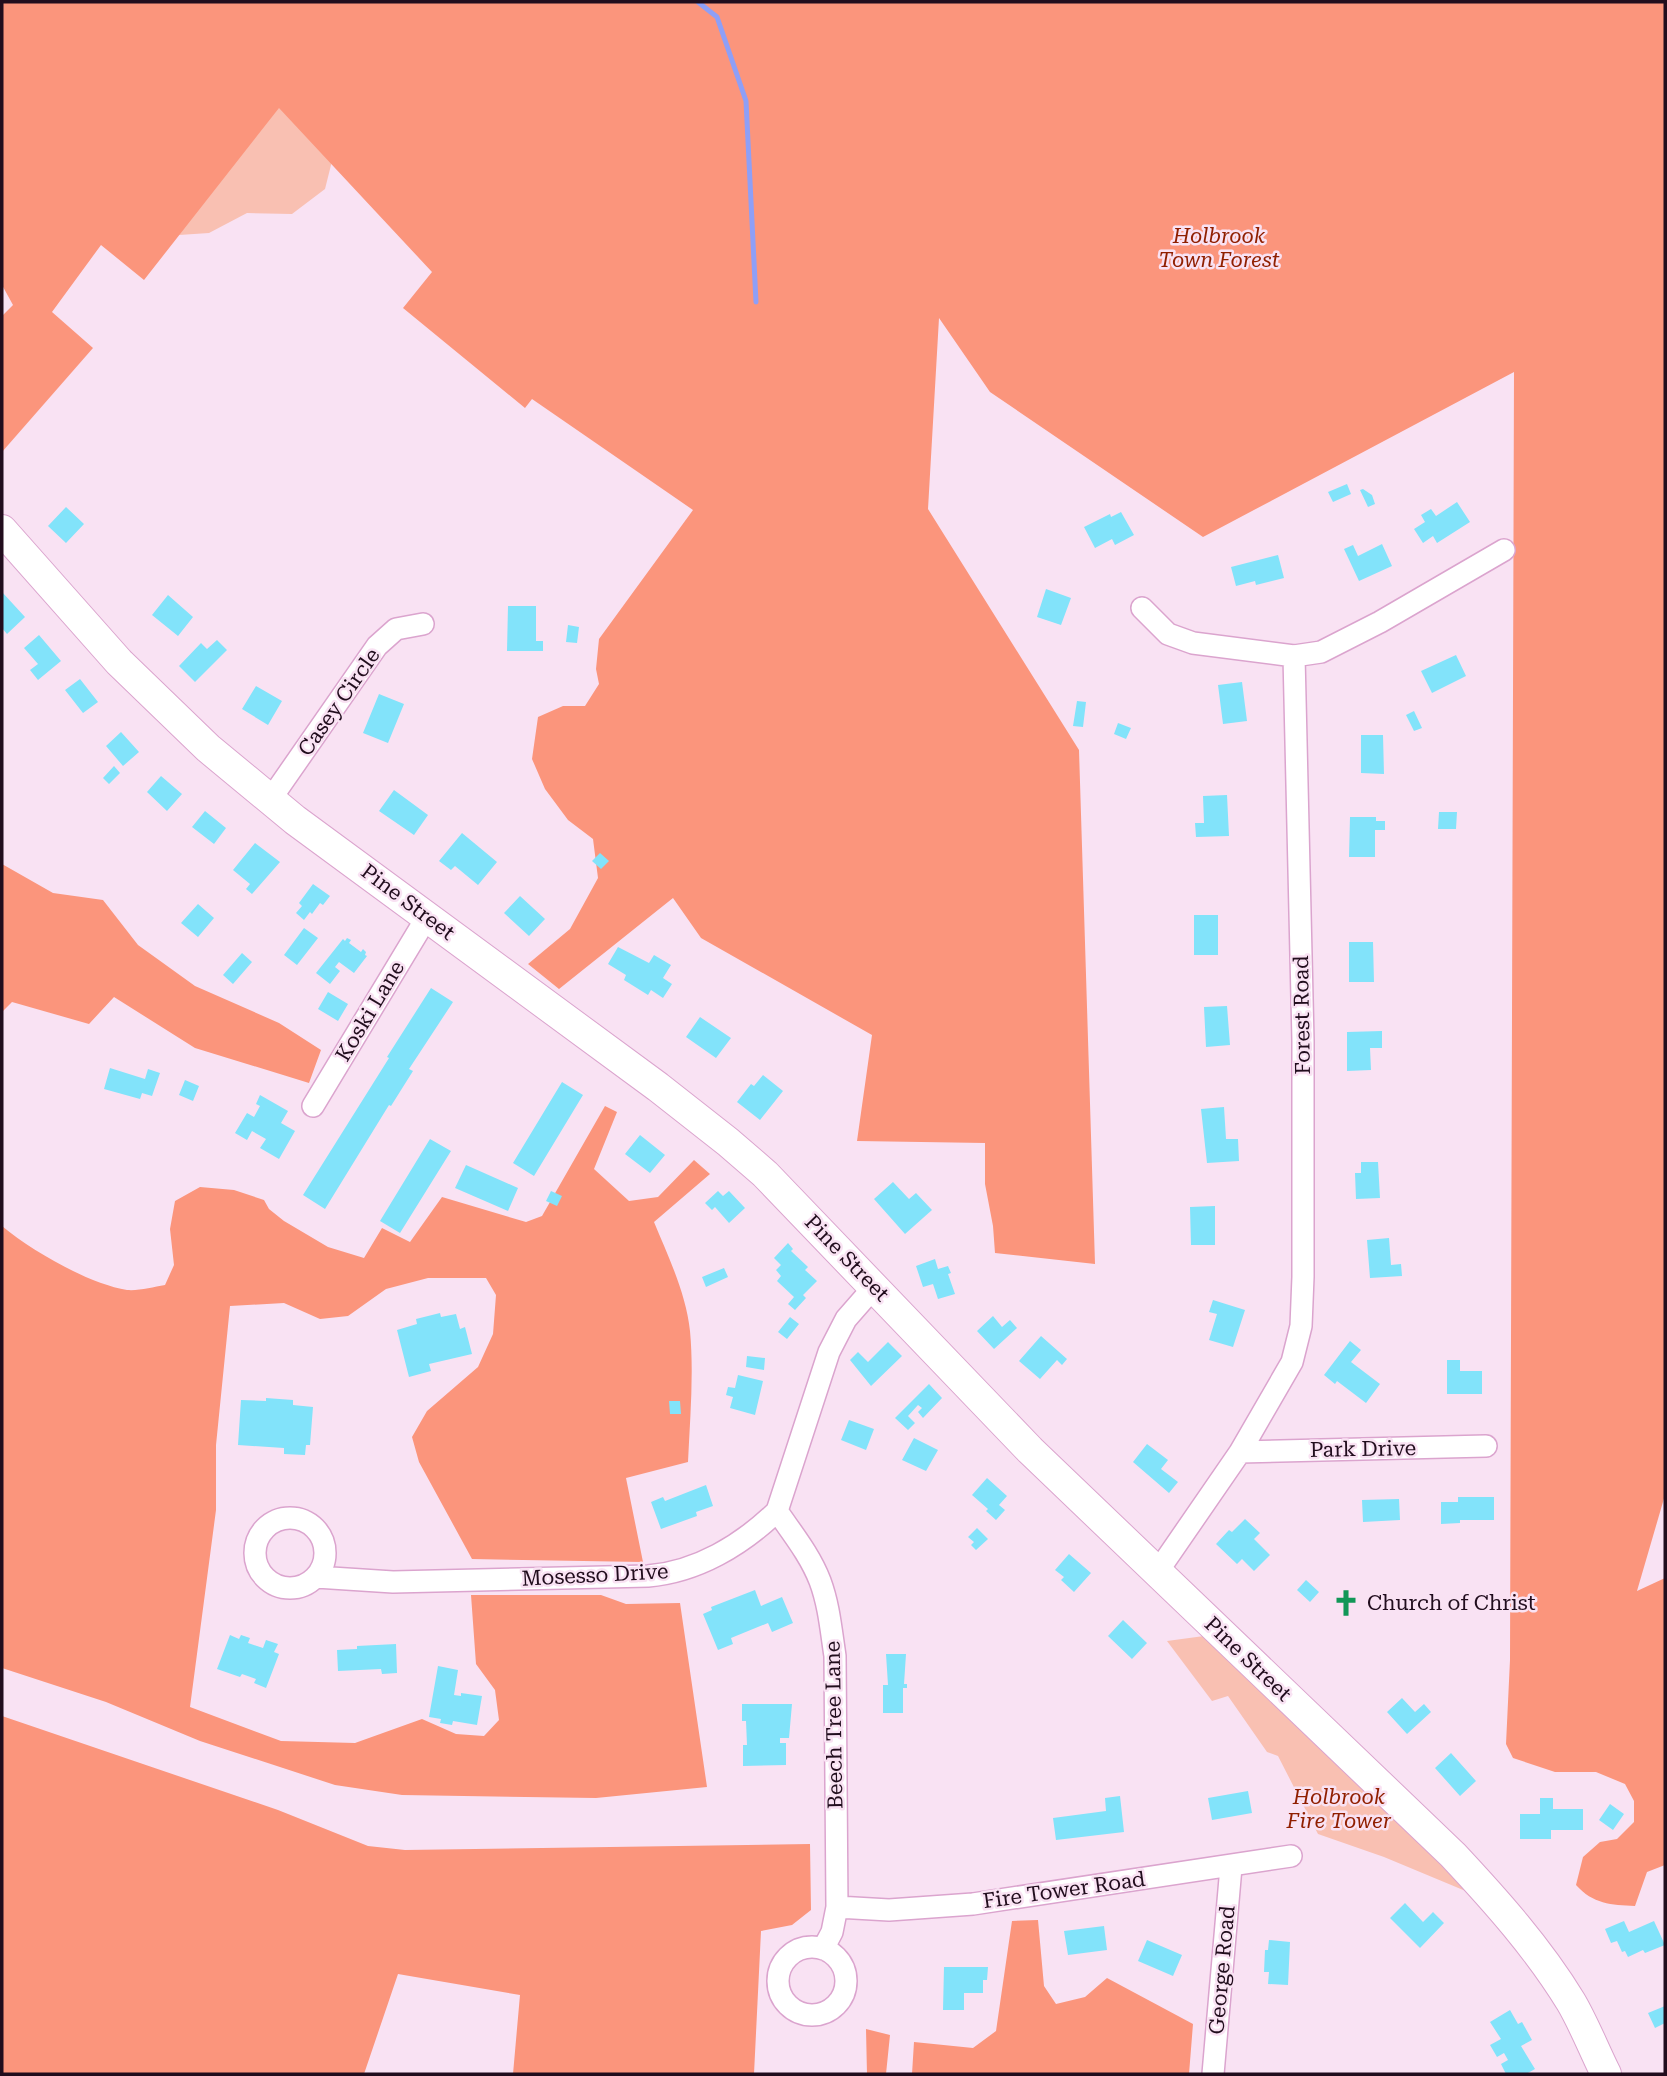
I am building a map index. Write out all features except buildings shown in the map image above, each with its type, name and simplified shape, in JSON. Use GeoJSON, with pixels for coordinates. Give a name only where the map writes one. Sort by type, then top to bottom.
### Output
{"type":"FeatureCollection","features":[{"type":"Feature","properties":{"kind":"main road","name":"Pine Street"},"geometry":{"type":"LineString","coordinates":[[2,530],[118,662],[193,735],[270,800],[729,1142],[788,1196],[1030,1450],[1454,1855],[1500,1905],[1572,2003],[1606,2074]]}},
{"type":"Feature","properties":{"kind":"street"},"geometry":{"type":"LineString","coordinates":[[1142,608],[1168,634],[1193,643],[1294,656],[1321,652],[1380,622],[1504,550]]}},
{"type":"Feature","properties":{"kind":"street","name":"Casey Circle"},"geometry":{"type":"LineString","coordinates":[[270,800],[377,646],[396,629],[423,624]]}},
{"type":"Feature","properties":{"kind":"street","name":"Forest Road"},"geometry":{"type":"LineString","coordinates":[[1158,1571],[1240,1452],[1292,1362],[1301,1326],[1303,1041],[1294,656]]}},
{"type":"Feature","properties":{"kind":"street","name":"Koski Lane"},"geometry":{"type":"LineString","coordinates":[[313,1106],[427,917]]}},
{"type":"Feature","properties":{"kind":"street"},"geometry":{"type":"LineString","coordinates":[[777,1511],[829,1352],[846,1319],[874,1287]]}},
{"type":"Feature","properties":{"kind":"street","name":"Park Drive"},"geometry":{"type":"LineString","coordinates":[[1240,1452],[1486,1446]]}},
{"type":"Feature","properties":{"kind":"street","name":"Mosesso Drive"},"geometry":{"type":"LineString","coordinates":[[316,1577],[393,1582],[669,1575],[710,1559],[762,1525],[777,1511]]}},
{"type":"Feature","properties":{"kind":"street","name":"Beech Tree Lane"},"geometry":{"type":"LineString","coordinates":[[777,1511],[811,1561],[820,1580],[831,1624],[835,1656],[837,1907],[832,1932],[822,1949]]}},
{"type":"Feature","properties":{"kind":"street","name":"Fire Tower Road"},"geometry":{"type":"LineString","coordinates":[[837,1907],[926,1909],[1231,1867],[1291,1856]]}},
{"type":"Feature","properties":{"kind":"street","name":"George Road"},"geometry":{"type":"LineString","coordinates":[[1213,2074],[1231,1867]]}},
{"type":"Feature","properties":{"kind":"green space","name":"Holbrook Town Forest"},"geometry":{"type":"Polygon","coordinates":[[[2,2],[1665,2],[1665,1495],[1637,1591],[1665,1578],[1665,1865],[1647,1872],[1635,1906],[1596,1900],[1576,1885],[1583,1857],[1600,1842],[1617,1839],[1634,1822],[1634,1801],[1625,1784],[1596,1772],[1555,1772],[1513,1758],[1506,1744],[1510,1660],[1514,372],[1203,537],[990,392],[939,318],[928,509],[1079,750],[1095,1264],[995,1253],[985,1184],[985,1143],[857,1141],[872,1035],[701,938],[673,898],[559,989],[528,964],[570,929],[598,878],[593,839],[568,820],[545,789],[532,759],[538,717],[563,706],[585,706],[599,684],[596,669],[599,639],[693,510],[532,399],[525,408],[403,308],[432,272],[279,108],[144,280],[101,245],[52,312],[93,348],[2,452],[2,316],[13,305],[2,285],[2,2]]]}},
{"type":"Feature","properties":{"kind":"green space"},"geometry":{"type":"Polygon","coordinates":[[[235,94],[341,125],[325,189],[292,214],[247,213],[209,233],[179,235],[235,94]]]}},
{"type":"Feature","properties":{"kind":"green space"},"geometry":{"type":"Polygon","coordinates":[[[2,864],[53,893],[103,900],[138,945],[195,986],[279,1023],[321,1050],[309,1083],[195,1048],[114,997],[89,1024],[12,1002],[2,1012],[2,864]]]}},
{"type":"Feature","properties":{"kind":"green space"},"geometry":{"type":"Polygon","coordinates":[[[605,1106],[617,1112],[594,1169],[629,1201],[658,1197],[694,1160],[710,1174],[654,1222],[676,1275],[688,1317],[691,1396],[688,1462],[626,1478],[643,1562],[472,1559],[419,1462],[412,1437],[427,1411],[478,1367],[493,1334],[496,1295],[486,1278],[428,1278],[386,1289],[348,1316],[320,1319],[284,1303],[230,1306],[216,1445],[216,1510],[190,1707],[281,1741],[355,1743],[422,1719],[456,1734],[484,1736],[499,1720],[495,1690],[476,1664],[471,1595],[601,1595],[626,1604],[680,1603],[707,1787],[596,1798],[402,1795],[335,1785],[200,1741],[106,1702],[2,1668],[2,1226],[45,1256],[79,1274],[112,1287],[141,1289],[165,1285],[174,1265],[170,1229],[175,1201],[200,1187],[234,1190],[264,1200],[269,1209],[284,1221],[328,1247],[364,1258],[382,1228],[410,1242],[442,1197],[526,1222],[542,1216],[605,1106]]]}},
{"type":"Feature","properties":{"kind":"green space","name":"Holbrook Fire Tower"},"geometry":{"type":"Polygon","coordinates":[[[1204,1636],[1468,1892],[1384,1857],[1318,1834],[1278,1756],[1267,1752],[1228,1696],[1212,1701],[1167,1641],[1204,1636]]]}},
{"type":"Feature","properties":{"kind":"green space"},"geometry":{"type":"Polygon","coordinates":[[[2,1716],[278,1810],[368,1846],[405,1850],[810,1844],[811,1910],[792,1925],[761,1931],[754,2074],[513,2074],[520,1995],[398,1974],[364,2074],[2,2074],[2,1716]]]}},
{"type":"Feature","properties":{"kind":"green space"},"geometry":{"type":"Polygon","coordinates":[[[1038,1920],[1044,1986],[1056,2004],[1085,1997],[1107,1978],[1193,2024],[1189,2074],[912,2074],[914,2042],[973,2048],[996,2031],[1012,1921],[1038,1920]]]}},
{"type":"Feature","properties":{"kind":"green space"},"geometry":{"type":"Polygon","coordinates":[[[866,2029],[890,2035],[886,2074],[867,2074],[866,2029]]]}},
{"type":"Feature","properties":{"kind":"waterway"},"geometry":{"type":"LineString","coordinates":[[698,2],[717,17],[746,101],[756,302]]}},
{"type":"Feature","properties":{"kind":"place","name":"Church of Christ"},"geometry":{"type":"Point","coordinates":[1346,1603]}}]}
